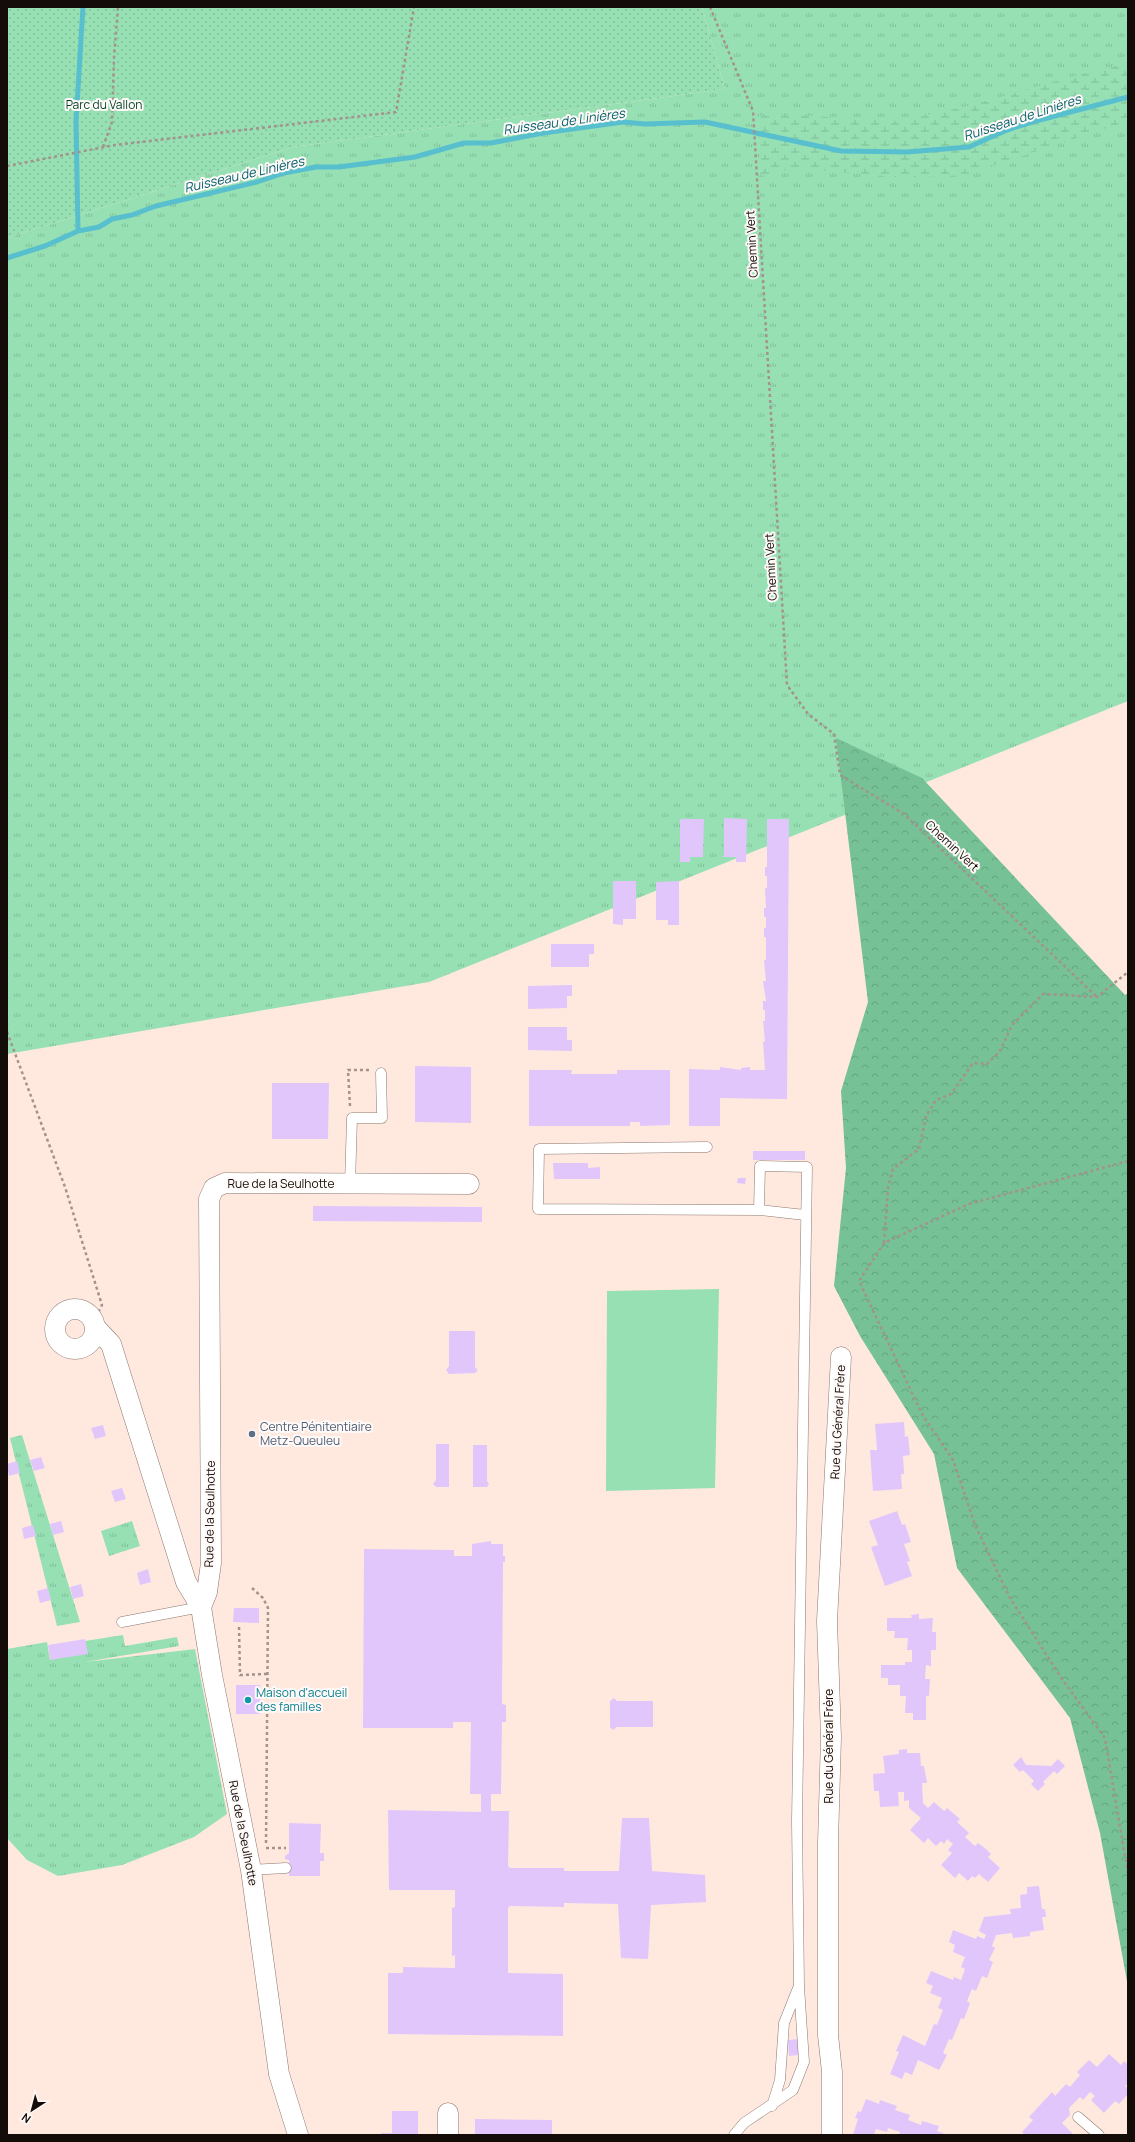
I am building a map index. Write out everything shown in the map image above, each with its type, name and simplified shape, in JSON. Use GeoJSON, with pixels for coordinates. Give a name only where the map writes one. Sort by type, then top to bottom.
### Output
{"type":"FeatureCollection","features":[{"type":"Feature","properties":{"kind":"street","name":"Rue de la Seulhotte"},"geometry":{"type":"LineString","coordinates":[[298,2135],[279,2074],[258,1869],[212,1675],[201,1607],[207,1592],[211,1563],[209,1199],[214,1188],[225,1183],[469,1184]]}},
{"type":"Feature","properties":{"kind":"street"},"geometry":{"type":"LineString","coordinates":[[95,1324],[111,1344],[186,1582],[201,1607]]}},
{"type":"Feature","properties":{"kind":"street","name":"Rue du Général Frère"},"geometry":{"type":"LineString","coordinates":[[832,2135],[832,2072],[828,2003],[828,1843],[831,1737],[827,1621],[841,1357]]}},
{"type":"Feature","properties":{"kind":"street"},"geometry":{"type":"LineString","coordinates":[[448,2113],[448,2135]]}},
{"type":"Feature","properties":{"kind":"lane"},"geometry":{"type":"LineString","coordinates":[[350,1184],[352,1118],[382,1118],[382,1074]]}},
{"type":"Feature","properties":{"kind":"lane"},"geometry":{"type":"LineString","coordinates":[[707,1148],[539,1149],[538,1209],[759,1210],[804,1215]]}},
{"type":"Feature","properties":{"kind":"lane"},"geometry":{"type":"LineString","coordinates":[[734,2135],[744,2123],[772,2106],[793,2090],[804,2062],[799,1986],[798,1821],[804,1215],[807,1167],[760,1166],[759,1210]]}},
{"type":"Feature","properties":{"kind":"lane"},"geometry":{"type":"LineString","coordinates":[[122,1622],[201,1607]]}},
{"type":"Feature","properties":{"kind":"lane"},"geometry":{"type":"LineString","coordinates":[[258,1869],[286,1868]]}},
{"type":"Feature","properties":{"kind":"lane"},"geometry":{"type":"LineString","coordinates":[[772,2106],[780,2080],[784,2023],[799,1986]]}},
{"type":"Feature","properties":{"kind":"lane"},"geometry":{"type":"LineString","coordinates":[[1078,2117],[1099,2135]]}},
{"type":"Feature","properties":{"kind":"path"},"geometry":{"type":"LineString","coordinates":[[103,147],[112,122],[114,58],[118,7]]}},
{"type":"Feature","properties":{"kind":"path"},"geometry":{"type":"LineString","coordinates":[[7,166],[103,147],[396,112],[414,7]]}},
{"type":"Feature","properties":{"kind":"path","name":"Chemin Vert"},"geometry":{"type":"LineString","coordinates":[[710,7],[753,111],[787,685],[808,714],[834,734],[840,775],[904,814],[1097,997]]}},
{"type":"Feature","properties":{"kind":"path"},"geometry":{"type":"LineString","coordinates":[[1128,972],[1097,997],[1043,994],[1012,1025],[1000,1052],[987,1064],[973,1063],[951,1094],[936,1100],[926,1116],[919,1149],[893,1169],[888,1188],[884,1243],[860,1281],[922,1414],[953,1460],[975,1525],[1010,1598],[1062,1679],[1104,1738],[1124,1841],[1128,1874]]}},
{"type":"Feature","properties":{"kind":"path"},"geometry":{"type":"LineString","coordinates":[[7,1032],[65,1187],[102,1305],[95,1324]]}},
{"type":"Feature","properties":{"kind":"path"},"geometry":{"type":"LineString","coordinates":[[352,1118],[348,1097],[348,1070],[376,1070],[382,1074]]}},
{"type":"Feature","properties":{"kind":"path"},"geometry":{"type":"LineString","coordinates":[[884,1243],[969,1204],[1128,1161]]}},
{"type":"Feature","properties":{"kind":"path"},"geometry":{"type":"LineString","coordinates":[[252,1588],[263,1598],[268,1608],[266,1848],[258,1869]]}},
{"type":"Feature","properties":{"kind":"path"},"geometry":{"type":"LineString","coordinates":[[239,1627],[240,1675],[267,1674]]}},
{"type":"Feature","properties":{"kind":"path"},"geometry":{"type":"LineString","coordinates":[[266,1848],[286,1848]]}},
{"type":"Feature","properties":{"kind":"green space","name":"Parc du Vallon"},"geometry":{"type":"Polygon","coordinates":[[[7,7],[702,7],[725,89],[293,147],[7,238],[7,7]]]}},
{"type":"Feature","properties":{"kind":"green space"},"geometry":{"type":"Polygon","coordinates":[[[702,7],[1128,7],[1128,701],[429,982],[7,1054],[7,238],[293,147],[725,89],[702,7]]]}},
{"type":"Feature","properties":{"kind":"green space"},"geometry":{"type":"Polygon","coordinates":[[[1128,63],[1128,121],[965,175],[907,178],[795,168],[761,176],[759,116],[794,115],[897,121],[968,106],[1092,71],[1128,63]]]}},
{"type":"Feature","properties":{"kind":"green space"},"geometry":{"type":"Polygon","coordinates":[[[836,738],[922,778],[1125,995],[1128,993],[1128,1987],[1100,1833],[1070,1718],[957,1568],[934,1454],[860,1336],[834,1286],[846,1168],[841,1091],[868,1002],[836,738]]]}},
{"type":"Feature","properties":{"kind":"green space"},"geometry":{"type":"Polygon","coordinates":[[[719,1289],[715,1488],[606,1491],[607,1291],[719,1289]]]}},
{"type":"Feature","properties":{"kind":"green space"},"geometry":{"type":"Polygon","coordinates":[[[22,1435],[80,1622],[57,1626],[10,1438],[22,1435]]]}},
{"type":"Feature","properties":{"kind":"green space"},"geometry":{"type":"Polygon","coordinates":[[[132,1521],[140,1546],[109,1556],[101,1531],[132,1521]]]}},
{"type":"Feature","properties":{"kind":"green space"},"geometry":{"type":"Polygon","coordinates":[[[123,1635],[125,1646],[177,1637],[179,1646],[85,1662],[195,1649],[227,1814],[194,1837],[122,1865],[58,1876],[27,1860],[7,1838],[7,1649],[47,1642],[50,1660],[85,1641],[123,1635]]]}},
{"type":"Feature","properties":{"kind":"building"},"geometry":{"type":"Polygon","coordinates":[[[724,818],[747,819],[746,862],[736,862],[736,857],[722,857],[724,856],[724,818]]]}},
{"type":"Feature","properties":{"kind":"building"},"geometry":{"type":"Polygon","coordinates":[[[680,819],[704,819],[703,857],[690,857],[690,862],[680,862],[680,819]]]}},
{"type":"Feature","properties":{"kind":"building"},"geometry":{"type":"Polygon","coordinates":[[[767,819],[789,819],[787,1099],[720,1098],[720,1126],[689,1126],[689,1069],[720,1070],[720,1067],[741,1070],[741,1068],[750,1067],[750,1070],[765,1070],[763,1021],[765,1021],[765,1010],[763,1010],[763,1001],[766,1001],[763,981],[766,981],[764,960],[766,960],[766,937],[764,937],[764,928],[766,928],[766,917],[764,917],[764,908],[766,908],[765,888],[767,888],[765,867],[767,867],[767,819]]]}},
{"type":"Feature","properties":{"kind":"building"},"geometry":{"type":"Polygon","coordinates":[[[613,881],[636,881],[636,919],[623,919],[623,925],[613,924],[613,881]]]}},
{"type":"Feature","properties":{"kind":"building"},"geometry":{"type":"Polygon","coordinates":[[[679,881],[679,925],[668,925],[668,920],[656,920],[656,882],[679,881]]]}},
{"type":"Feature","properties":{"kind":"building"},"geometry":{"type":"Polygon","coordinates":[[[551,944],[594,944],[594,954],[589,954],[589,967],[551,967],[551,944]]]}},
{"type":"Feature","properties":{"kind":"building"},"geometry":{"type":"Polygon","coordinates":[[[572,985],[572,996],[567,996],[567,1008],[528,1009],[528,986],[572,985]]]}},
{"type":"Feature","properties":{"kind":"building"},"geometry":{"type":"Polygon","coordinates":[[[528,1027],[567,1027],[567,1040],[572,1040],[572,1051],[528,1050],[528,1027]]]}},
{"type":"Feature","properties":{"kind":"building"},"geometry":{"type":"Polygon","coordinates":[[[415,1066],[471,1067],[471,1123],[415,1122],[415,1066]]]}},
{"type":"Feature","properties":{"kind":"building"},"geometry":{"type":"Polygon","coordinates":[[[529,1070],[572,1070],[571,1074],[617,1074],[617,1070],[670,1070],[670,1125],[640,1126],[640,1122],[630,1122],[630,1126],[529,1126],[529,1070]]]}},
{"type":"Feature","properties":{"kind":"building"},"geometry":{"type":"Polygon","coordinates":[[[272,1083],[329,1083],[328,1139],[272,1139],[272,1083]]]}},
{"type":"Feature","properties":{"kind":"building"},"geometry":{"type":"Polygon","coordinates":[[[753,1151],[805,1151],[805,1160],[753,1160],[753,1151]]]}},
{"type":"Feature","properties":{"kind":"building"},"geometry":{"type":"Polygon","coordinates":[[[553,1163],[588,1163],[588,1168],[600,1167],[600,1179],[554,1179],[553,1163]]]}},
{"type":"Feature","properties":{"kind":"building"},"geometry":{"type":"Polygon","coordinates":[[[738,1178],[746,1178],[745,1184],[737,1183],[738,1178]]]}},
{"type":"Feature","properties":{"kind":"building"},"geometry":{"type":"Polygon","coordinates":[[[313,1206],[482,1207],[482,1222],[313,1221],[313,1206]]]}},
{"type":"Feature","properties":{"kind":"building"},"geometry":{"type":"Polygon","coordinates":[[[449,1331],[475,1331],[475,1367],[478,1370],[475,1373],[449,1374],[446,1370],[449,1366],[449,1331]]]}},
{"type":"Feature","properties":{"kind":"building"},"geometry":{"type":"Polygon","coordinates":[[[904,1422],[905,1437],[908,1436],[910,1455],[903,1456],[904,1474],[901,1474],[902,1489],[873,1491],[870,1450],[877,1450],[875,1424],[904,1422]]]}},
{"type":"Feature","properties":{"kind":"building"},"geometry":{"type":"Polygon","coordinates":[[[103,1425],[106,1436],[95,1439],[91,1428],[103,1425]]]}},
{"type":"Feature","properties":{"kind":"building"},"geometry":{"type":"Polygon","coordinates":[[[436,1444],[449,1444],[449,1487],[436,1487],[433,1484],[436,1480],[436,1444]]]}},
{"type":"Feature","properties":{"kind":"building"},"geometry":{"type":"Polygon","coordinates":[[[473,1445],[487,1445],[487,1481],[489,1484],[487,1487],[473,1487],[473,1445]]]}},
{"type":"Feature","properties":{"kind":"building"},"geometry":{"type":"Polygon","coordinates":[[[41,1457],[45,1468],[34,1471],[30,1460],[41,1457]]]}},
{"type":"Feature","properties":{"kind":"building"},"geometry":{"type":"Polygon","coordinates":[[[17,1461],[20,1473],[9,1476],[7,1464],[17,1461]]]}},
{"type":"Feature","properties":{"kind":"building"},"geometry":{"type":"Polygon","coordinates":[[[122,1488],[126,1499],[115,1502],[111,1491],[122,1488]]]}},
{"type":"Feature","properties":{"kind":"building"},"geometry":{"type":"Polygon","coordinates":[[[897,1511],[902,1525],[905,1524],[911,1542],[904,1544],[910,1561],[907,1562],[912,1576],[885,1586],[871,1547],[878,1545],[869,1521],[897,1511]]]}},
{"type":"Feature","properties":{"kind":"building"},"geometry":{"type":"Polygon","coordinates":[[[61,1521],[64,1532],[53,1535],[50,1524],[61,1521]]]}},
{"type":"Feature","properties":{"kind":"building"},"geometry":{"type":"Polygon","coordinates":[[[33,1525],[36,1536],[24,1539],[22,1528],[33,1525]]]}},
{"type":"Feature","properties":{"kind":"building"},"geometry":{"type":"Polygon","coordinates":[[[491,1541],[491,1544],[503,1544],[503,1556],[505,1556],[505,1562],[503,1562],[502,1704],[506,1705],[506,1722],[502,1722],[501,1794],[491,1794],[491,1811],[509,1811],[508,1866],[510,1868],[564,1868],[564,1871],[619,1871],[622,1818],[649,1818],[652,1871],[705,1875],[706,1902],[651,1905],[648,1959],[621,1958],[618,1904],[564,1903],[564,1907],[510,1906],[508,1908],[508,1973],[563,1974],[563,2036],[388,2034],[388,1973],[403,1973],[403,1967],[455,1968],[455,1955],[452,1956],[452,1908],[455,1907],[455,1890],[389,1890],[388,1810],[481,1812],[481,1794],[470,1794],[471,1722],[453,1722],[453,1728],[363,1728],[364,1549],[454,1550],[454,1556],[472,1556],[472,1544],[491,1541]]]}},
{"type":"Feature","properties":{"kind":"building"},"geometry":{"type":"Polygon","coordinates":[[[148,1569],[151,1582],[140,1585],[137,1573],[148,1569]]]}},
{"type":"Feature","properties":{"kind":"building"},"geometry":{"type":"Polygon","coordinates":[[[81,1584],[84,1596],[73,1599],[70,1587],[81,1584]]]}},
{"type":"Feature","properties":{"kind":"building"},"geometry":{"type":"Polygon","coordinates":[[[48,1588],[51,1600],[40,1603],[37,1591],[48,1588]]]}},
{"type":"Feature","properties":{"kind":"building"},"geometry":{"type":"Polygon","coordinates":[[[234,1608],[259,1608],[259,1623],[233,1622],[234,1608]]]}},
{"type":"Feature","properties":{"kind":"building"},"geometry":{"type":"Polygon","coordinates":[[[919,1614],[919,1619],[933,1618],[932,1632],[936,1632],[936,1650],[931,1650],[931,1666],[926,1665],[925,1679],[930,1679],[929,1696],[926,1696],[926,1720],[913,1720],[913,1713],[905,1713],[906,1696],[900,1696],[900,1685],[888,1685],[888,1678],[881,1678],[881,1665],[905,1665],[905,1662],[912,1662],[912,1650],[907,1650],[908,1638],[894,1638],[895,1631],[887,1631],[887,1618],[912,1618],[911,1615],[919,1614]]]}},
{"type":"Feature","properties":{"kind":"building"},"geometry":{"type":"Polygon","coordinates":[[[85,1639],[88,1654],[50,1660],[48,1645],[85,1639]]]}},
{"type":"Feature","properties":{"kind":"building","name":"Maison d'accueil des familles"},"geometry":{"type":"Polygon","coordinates":[[[236,1685],[260,1685],[260,1714],[236,1714],[236,1685]]]}},
{"type":"Feature","properties":{"kind":"building"},"geometry":{"type":"Polygon","coordinates":[[[614,1698],[617,1701],[653,1701],[653,1727],[617,1727],[613,1730],[610,1727],[610,1701],[614,1698]]]}},
{"type":"Feature","properties":{"kind":"building"},"geometry":{"type":"Polygon","coordinates":[[[907,1749],[907,1753],[920,1753],[921,1766],[924,1766],[927,1783],[922,1783],[923,1803],[928,1808],[934,1802],[944,1811],[947,1808],[960,1819],[957,1822],[969,1833],[965,1837],[975,1846],[978,1843],[986,1849],[991,1854],[988,1857],[1000,1868],[988,1882],[979,1874],[975,1878],[972,1876],[968,1881],[959,1873],[955,1878],[941,1865],[952,1853],[948,1850],[953,1844],[947,1839],[944,1844],[941,1841],[936,1846],[928,1838],[924,1843],[910,1830],[921,1818],[909,1808],[909,1800],[904,1801],[904,1792],[898,1792],[899,1806],[880,1807],[879,1791],[874,1791],[873,1774],[885,1773],[883,1756],[899,1754],[899,1750],[907,1749]]]}},
{"type":"Feature","properties":{"kind":"building"},"geometry":{"type":"Polygon","coordinates":[[[1021,1757],[1026,1765],[1051,1766],[1058,1759],[1065,1766],[1057,1774],[1054,1771],[1043,1782],[1045,1784],[1038,1791],[1031,1784],[1034,1781],[1023,1770],[1020,1772],[1013,1765],[1021,1757]]]}},
{"type":"Feature","properties":{"kind":"building"},"geometry":{"type":"Polygon","coordinates":[[[289,1823],[321,1824],[320,1853],[324,1853],[324,1861],[320,1861],[320,1876],[289,1876],[289,1860],[285,1859],[285,1856],[289,1853],[289,1823]]]}},
{"type":"Feature","properties":{"kind":"building"},"geometry":{"type":"Polygon","coordinates":[[[1039,1886],[1042,1909],[1045,1909],[1046,1917],[1042,1917],[1044,1930],[1030,1932],[1030,1936],[1013,1938],[1012,1933],[996,1935],[992,1946],[995,1948],[989,1960],[993,1962],[987,1978],[982,1976],[976,1991],[972,1989],[967,2001],[970,2003],[964,2019],[961,2018],[952,2040],[949,2039],[943,2053],[947,2055],[939,2070],[918,2060],[912,2075],[905,2072],[902,2079],[890,2074],[899,2052],[896,2051],[903,2035],[925,2046],[934,2024],[937,2025],[943,2010],[938,2008],[942,1998],[930,1993],[933,1986],[926,1983],[931,1971],[953,1980],[954,1977],[961,1980],[965,1969],[961,1967],[965,1957],[953,1952],[955,1945],[949,1942],[953,1930],[976,1939],[977,1936],[984,1939],[986,1935],[979,1931],[984,1917],[1011,1914],[1010,1909],[1021,1908],[1020,1895],[1027,1894],[1027,1887],[1039,1886]]]}},
{"type":"Feature","properties":{"kind":"building"},"geometry":{"type":"Polygon","coordinates":[[[798,2039],[799,2055],[789,2056],[788,2040],[798,2039]]]}},
{"type":"Feature","properties":{"kind":"building"},"geometry":{"type":"Polygon","coordinates":[[[1109,2054],[1121,2065],[1124,2061],[1128,2065],[1128,2083],[1125,2086],[1128,2089],[1128,2094],[1119,2104],[1115,2101],[1104,2113],[1091,2100],[1095,2096],[1090,2092],[1083,2100],[1080,2097],[1069,2108],[1070,2115],[1062,2123],[1074,2135],[1025,2135],[1022,2132],[1033,2120],[1029,2117],[1052,2092],[1055,2096],[1066,2084],[1070,2087],[1080,2075],[1077,2072],[1089,2060],[1097,2067],[1109,2054]]]}},
{"type":"Feature","properties":{"kind":"building"},"geometry":{"type":"Polygon","coordinates":[[[866,2099],[879,2104],[880,2100],[897,2106],[895,2110],[910,2115],[908,2120],[921,2125],[922,2121],[939,2126],[937,2131],[948,2135],[899,2135],[900,2132],[888,2128],[887,2132],[876,2129],[874,2135],[853,2135],[858,2119],[855,2118],[858,2111],[861,2112],[866,2099]]]}},
{"type":"Feature","properties":{"kind":"building"},"geometry":{"type":"Polygon","coordinates":[[[392,2111],[418,2111],[418,2134],[381,2135],[381,2133],[392,2133],[392,2111]]]}},
{"type":"Feature","properties":{"kind":"building"},"geometry":{"type":"Polygon","coordinates":[[[475,2119],[552,2120],[552,2135],[475,2135],[475,2119]]]}},
{"type":"Feature","properties":{"kind":"waterway"},"geometry":{"type":"LineString","coordinates":[[78,231],[76,121],[83,7]]}},
{"type":"Feature","properties":{"kind":"waterway","name":"Ruisseau de Linières"},"geometry":{"type":"LineString","coordinates":[[7,258],[45,246],[78,231],[99,227],[112,219],[132,215],[156,206],[257,182],[284,173],[316,167],[339,167],[415,157],[464,143],[491,143],[543,133],[623,122],[645,124],[705,122],[841,151],[907,152],[969,147],[1007,130],[1032,122],[1128,97]]}},
{"type":"Feature","properties":{"kind":"place","name":"Centre Pénitentiaire Metz-Queuleu"},"geometry":{"type":"Point","coordinates":[252,1434]}},
{"type":"Feature","properties":{"kind":"place","name":"Maison d'accueil des familles"},"geometry":{"type":"Point","coordinates":[248,1700]}}]}
